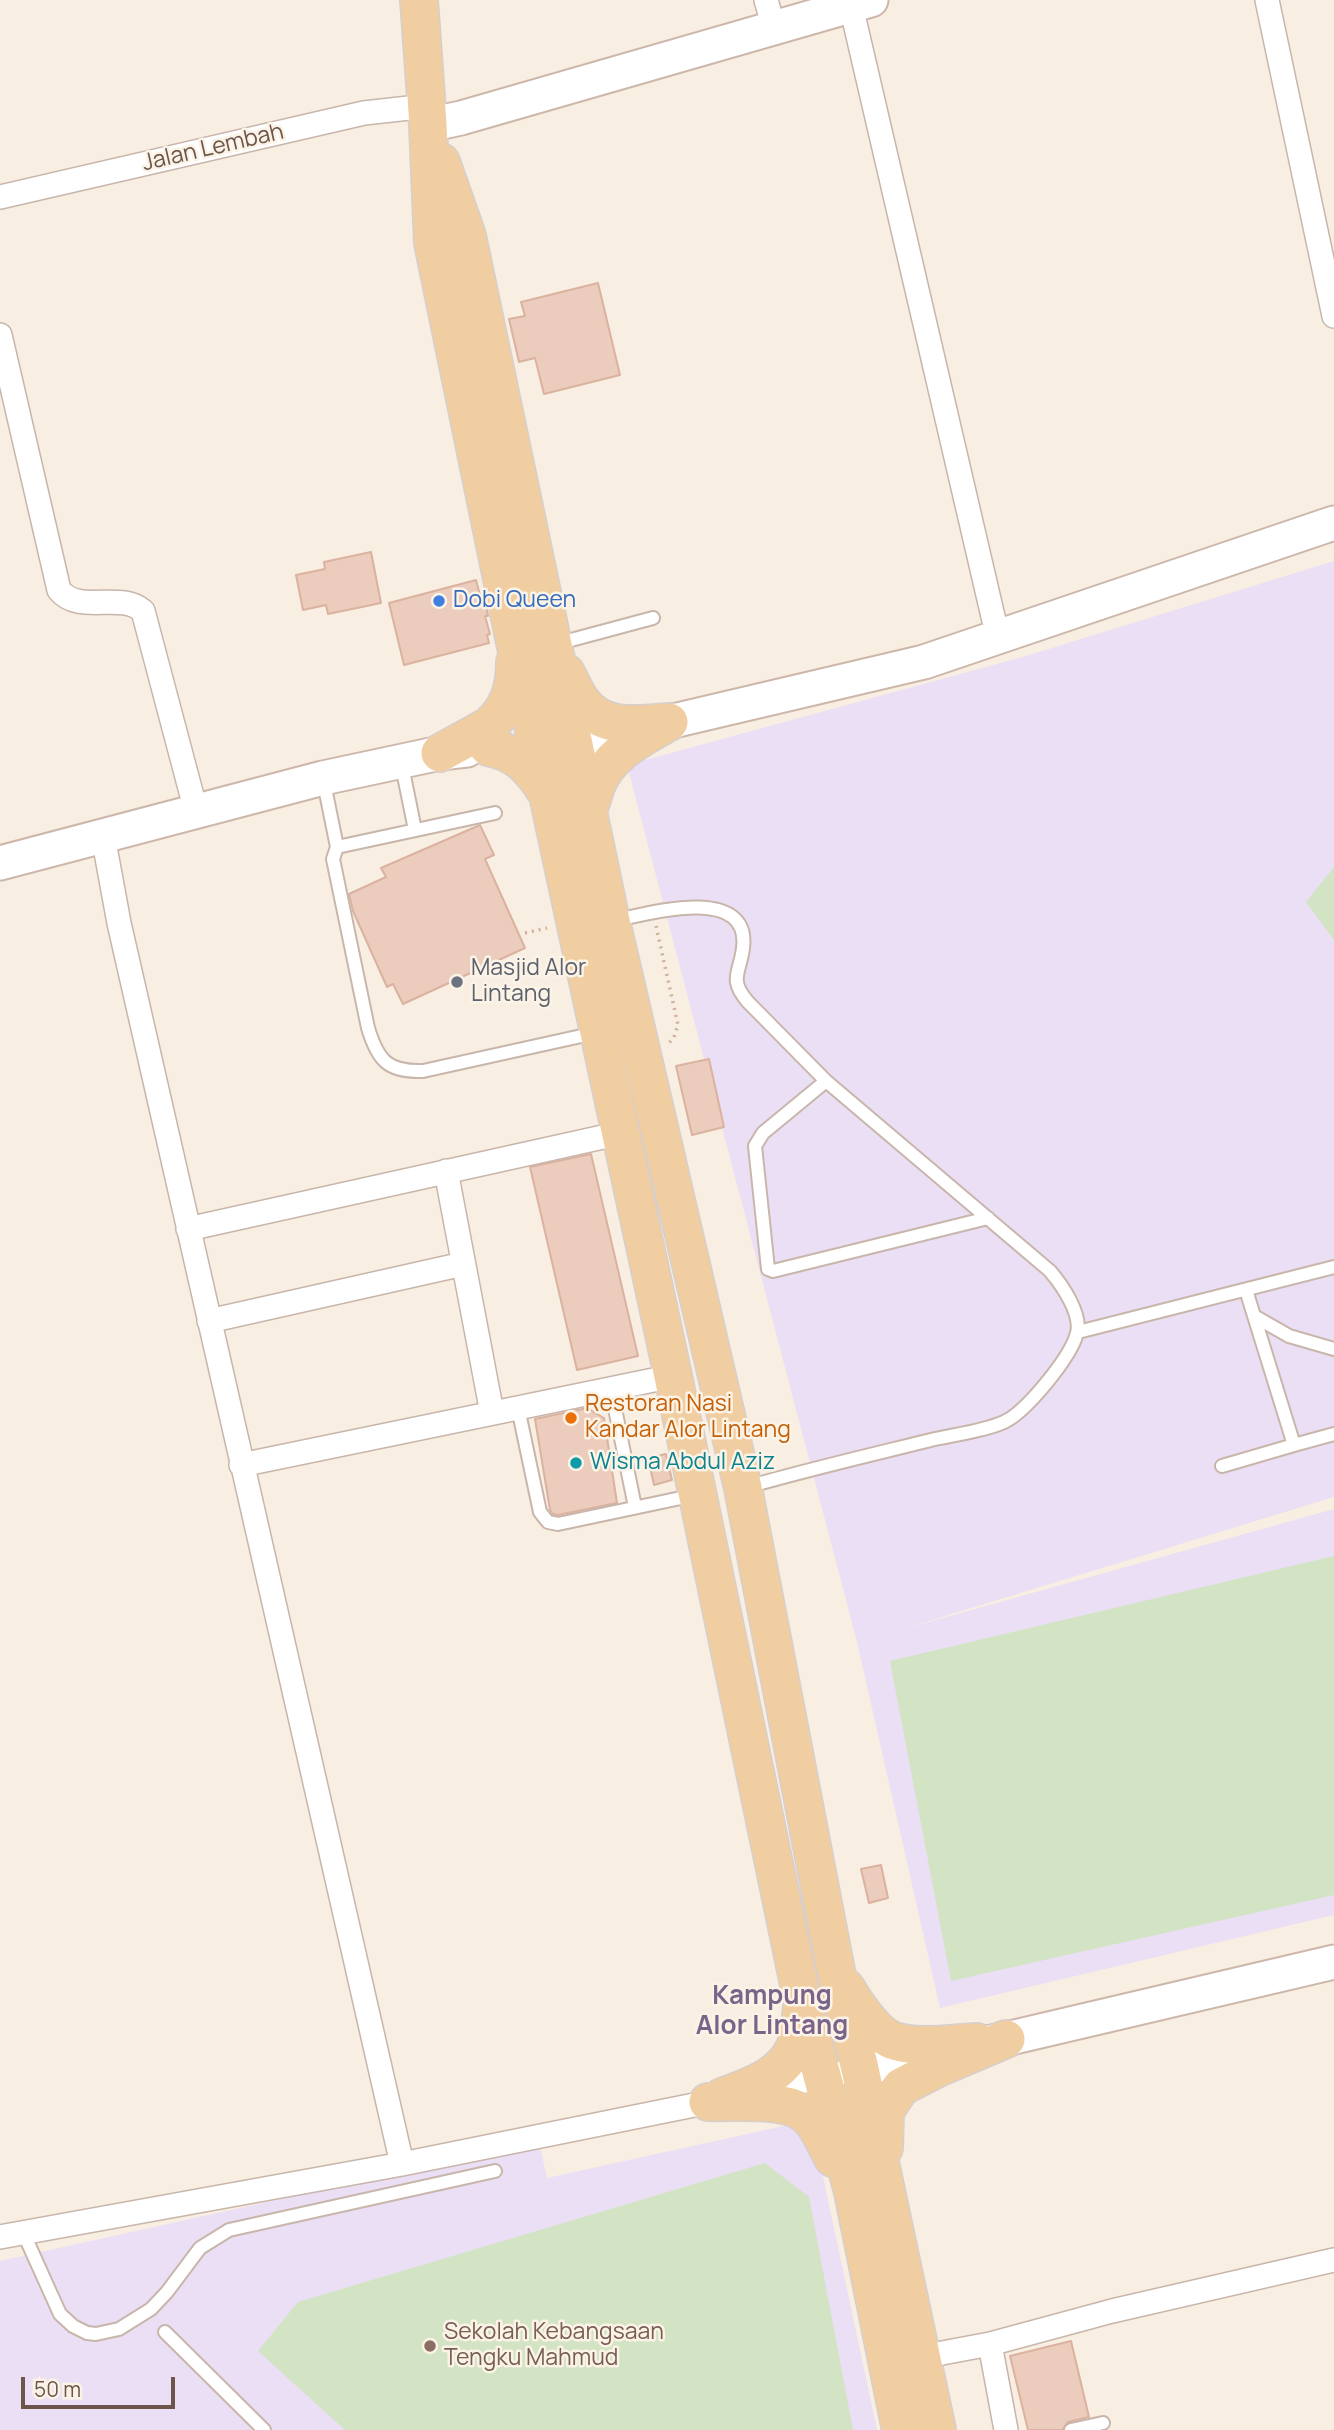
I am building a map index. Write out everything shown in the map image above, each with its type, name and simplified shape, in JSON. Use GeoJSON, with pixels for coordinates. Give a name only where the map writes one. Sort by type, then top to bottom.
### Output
{"type":"FeatureCollection","features":[{"type":"Feature","properties":{"kind":"main road"},"geometry":{"type":"LineString","coordinates":[[419,0],[433,243],[515,642],[554,742],[587,813],[743,1488],[836,1971],[860,2069],[868,2185],[901,2430]]}},
{"type":"Feature","properties":{"kind":"main road"},"geometry":{"type":"LineString","coordinates":[[427,116],[467,236],[552,648],[554,742],[548,794],[698,1494],[803,2004],[822,2078],[868,2185],[921,2357],[937,2430]]}},
{"type":"Feature","properties":{"kind":"main road"},"geometry":{"type":"LineString","coordinates":[[440,753],[489,726],[506,706],[515,681],[515,642]]}},
{"type":"Feature","properties":{"kind":"main road"},"geometry":{"type":"LineString","coordinates":[[552,648],[581,701],[593,713],[616,723],[669,722]]}},
{"type":"Feature","properties":{"kind":"main road"},"geometry":{"type":"LineString","coordinates":[[587,813],[596,787],[609,764],[629,746],[669,722]]}},
{"type":"Feature","properties":{"kind":"main road"},"geometry":{"type":"LineString","coordinates":[[488,747],[504,751],[522,761],[548,794]]}},
{"type":"Feature","properties":{"kind":"main road"},"geometry":{"type":"LineString","coordinates":[[836,1971],[869,2021],[892,2041],[930,2045],[1006,2039]]}},
{"type":"Feature","properties":{"kind":"main road"},"geometry":{"type":"LineString","coordinates":[[708,2102],[763,2081],[779,2069],[796,2045],[803,2004]]}},
{"type":"Feature","properties":{"kind":"main road"},"geometry":{"type":"LineString","coordinates":[[868,2185],[886,2111],[901,2087],[1006,2039]]}},
{"type":"Feature","properties":{"kind":"main road"},"geometry":{"type":"LineString","coordinates":[[708,2102],[776,2104],[802,2112],[868,2185]]}},
{"type":"Feature","properties":{"kind":"street"},"geometry":{"type":"LineString","coordinates":[[1267,0],[1327,242],[1334,316]]}},
{"type":"Feature","properties":{"kind":"street"},"geometry":{"type":"LineString","coordinates":[[427,116],[461,118],[770,14],[861,3],[998,638]]}},
{"type":"Feature","properties":{"kind":"street","name":"Jalan Lembah"},"geometry":{"type":"LineString","coordinates":[[0,197],[364,113],[427,116]]}},
{"type":"Feature","properties":{"kind":"street"},"geometry":{"type":"LineString","coordinates":[[0,335],[59,590],[65,597],[75,601],[130,603],[143,611],[196,811]]}},
{"type":"Feature","properties":{"kind":"street"},"geometry":{"type":"LineString","coordinates":[[0,863],[323,778],[401,761],[488,747],[554,742],[669,722],[924,662],[1334,523]]}},
{"type":"Feature","properties":{"kind":"street"},"geometry":{"type":"LineString","coordinates":[[103,836],[119,923],[241,1465],[402,2164]]}},
{"type":"Feature","properties":{"kind":"street"},"geometry":{"type":"LineString","coordinates":[[188,1229],[621,1133]]}},
{"type":"Feature","properties":{"kind":"street"},"geometry":{"type":"LineString","coordinates":[[446,1171],[492,1413]]}},
{"type":"Feature","properties":{"kind":"street"},"geometry":{"type":"LineString","coordinates":[[209,1321],[463,1264]]}},
{"type":"Feature","properties":{"kind":"street"},"geometry":{"type":"LineString","coordinates":[[241,1465],[673,1376]]}},
{"type":"Feature","properties":{"kind":"street"},"geometry":{"type":"LineString","coordinates":[[6,2232],[402,2164],[708,2102],[1006,2039],[1334,1962]]}},
{"type":"Feature","properties":{"kind":"street"},"geometry":{"type":"LineString","coordinates":[[921,2357],[990,2344],[1112,2311],[1334,2260]]}},
{"type":"Feature","properties":{"kind":"street"},"geometry":{"type":"LineString","coordinates":[[990,2344],[1006,2430]]}},
{"type":"Feature","properties":{"kind":"lane"},"geometry":{"type":"LineString","coordinates":[[552,648],[653,618]]}},
{"type":"Feature","properties":{"kind":"lane"},"geometry":{"type":"LineString","coordinates":[[401,761],[415,830]]}},
{"type":"Feature","properties":{"kind":"lane"},"geometry":{"type":"LineString","coordinates":[[323,778],[337,846],[333,859],[368,1028],[375,1050],[387,1063],[405,1072],[424,1071],[599,1031]]}},
{"type":"Feature","properties":{"kind":"lane"},"geometry":{"type":"LineString","coordinates":[[337,846],[495,813]]}},
{"type":"Feature","properties":{"kind":"lane"},"geometry":{"type":"LineString","coordinates":[[611,922],[652,912],[716,908],[727,911],[739,925],[744,937],[743,951],[736,970],[735,981],[739,991],[826,1082],[1050,1272],[1061,1284],[1074,1313],[1078,1332],[1063,1358],[1031,1402],[1003,1423],[743,1488]]}},
{"type":"Feature","properties":{"kind":"lane"},"geometry":{"type":"LineString","coordinates":[[826,1082],[763,1133],[755,1146],[768,1269],[773,1271],[988,1218]]}},
{"type":"Feature","properties":{"kind":"lane"},"geometry":{"type":"LineString","coordinates":[[1078,1332],[1334,1267]]}},
{"type":"Feature","properties":{"kind":"lane"},"geometry":{"type":"LineString","coordinates":[[1246,1290],[1294,1445]]}},
{"type":"Feature","properties":{"kind":"lane"},"geometry":{"type":"LineString","coordinates":[[1254,1316],[1289,1336],[1334,1349]]}},
{"type":"Feature","properties":{"kind":"lane"},"geometry":{"type":"LineString","coordinates":[[611,1389],[635,1507]]}},
{"type":"Feature","properties":{"kind":"lane"},"geometry":{"type":"LineString","coordinates":[[518,1408],[540,1512],[548,1522],[558,1524],[698,1494]]}},
{"type":"Feature","properties":{"kind":"lane"},"geometry":{"type":"LineString","coordinates":[[1222,1466],[1334,1434]]}},
{"type":"Feature","properties":{"kind":"lane"},"geometry":{"type":"LineString","coordinates":[[6,2232],[60,2314],[73,2326],[87,2333],[109,2333],[150,2309],[167,2292],[200,2248],[229,2230],[495,2171]]}},
{"type":"Feature","properties":{"kind":"lane"},"geometry":{"type":"LineString","coordinates":[[165,2332],[264,2430]]}},
{"type":"Feature","properties":{"kind":"lane"},"geometry":{"type":"LineString","coordinates":[[1071,2430],[1103,2423]]}},
{"type":"Feature","properties":{"kind":"path"},"geometry":{"type":"LineString","coordinates":[[641,1053],[665,1047],[674,1037],[678,1025],[652,912]]}},
{"type":"Feature","properties":{"kind":"shaded area"},"geometry":{"type":"Polygon","coordinates":[[[1334,561],[1334,1497],[903,1629],[1334,1509],[1334,1915],[940,2008],[857,1642],[627,765],[1026,656],[1334,561]]]}},
{"type":"Feature","properties":{"kind":"shaded area","name":"Sekolah Kebangsaan Tengku Mahmud"},"geometry":{"type":"Polygon","coordinates":[[[811,2120],[877,2430],[0,2430],[0,2261],[539,2142],[547,2178],[811,2120]]]}},
{"type":"Feature","properties":{"kind":"green space"},"geometry":{"type":"Polygon","coordinates":[[[1334,867],[1334,940],[1306,902],[1334,867]]]}},
{"type":"Feature","properties":{"kind":"green space"},"geometry":{"type":"Polygon","coordinates":[[[1334,1556],[1334,1895],[951,1981],[890,1661],[1334,1556]]]}},
{"type":"Feature","properties":{"kind":"green space"},"geometry":{"type":"Polygon","coordinates":[[[765,2163],[809,2197],[853,2430],[345,2430],[258,2351],[298,2302],[765,2163]]]}},
{"type":"Feature","properties":{"kind":"building"},"geometry":{"type":"Polygon","coordinates":[[[598,283],[620,375],[544,394],[535,358],[519,362],[509,319],[525,316],[521,302],[598,283]]]}},
{"type":"Feature","properties":{"kind":"building"},"geometry":{"type":"Polygon","coordinates":[[[371,552],[381,603],[328,614],[326,605],[303,610],[296,575],[325,569],[324,562],[371,552]]]}},
{"type":"Feature","properties":{"kind":"building"},"geometry":{"type":"Polygon","coordinates":[[[476,580],[481,599],[485,598],[489,643],[404,665],[389,603],[476,580]]]}},
{"type":"Feature","properties":{"kind":"building"},"geometry":{"type":"Polygon","coordinates":[[[480,825],[494,855],[485,859],[525,948],[403,1004],[393,984],[387,987],[353,911],[349,894],[386,877],[381,868],[480,825]]]}},
{"type":"Feature","properties":{"kind":"building"},"geometry":{"type":"Polygon","coordinates":[[[709,1059],[724,1127],[692,1135],[676,1066],[709,1059]]]}},
{"type":"Feature","properties":{"kind":"building"},"geometry":{"type":"Polygon","coordinates":[[[591,1154],[638,1356],[577,1370],[530,1167],[591,1154]]]}},
{"type":"Feature","properties":{"kind":"building","name":"Wisma Abdul Aziz"},"geometry":{"type":"Polygon","coordinates":[[[587,1408],[604,1418],[617,1503],[553,1514],[550,1510],[535,1419],[587,1408]]]}},
{"type":"Feature","properties":{"kind":"building"},"geometry":{"type":"Polygon","coordinates":[[[666,1454],[672,1480],[654,1485],[648,1458],[666,1454]]]}},
{"type":"Feature","properties":{"kind":"building"},"geometry":{"type":"Polygon","coordinates":[[[881,1865],[888,1898],[869,1903],[861,1869],[881,1865]]]}},
{"type":"Feature","properties":{"kind":"building"},"geometry":{"type":"Polygon","coordinates":[[[1071,2341],[1089,2417],[1068,2422],[1062,2430],[1028,2430],[1010,2356],[1071,2341]]]}},
{"type":"Feature","properties":{"kind":"place","name":"Dobi Queen"},"geometry":{"type":"Point","coordinates":[439,601]}},
{"type":"Feature","properties":{"kind":"place","name":"Masjid Alor Lintang"},"geometry":{"type":"Point","coordinates":[457,982]}},
{"type":"Feature","properties":{"kind":"place","name":"Restoran Nasi Kandar Alor Lintang"},"geometry":{"type":"Point","coordinates":[571,1418]}},
{"type":"Feature","properties":{"kind":"place","name":"Wisma Abdul Aziz"},"geometry":{"type":"Point","coordinates":[576,1463]}},
{"type":"Feature","properties":{"kind":"place","name":"Sekolah Kebangsaan Tengku Mahmud"},"geometry":{"type":"Point","coordinates":[430,2346]}},
{"type":"Feature","properties":{"kind":"district","name":"Kampung Alor Lintang"},"geometry":{"type":"Point","coordinates":[772,2012]}}]}
